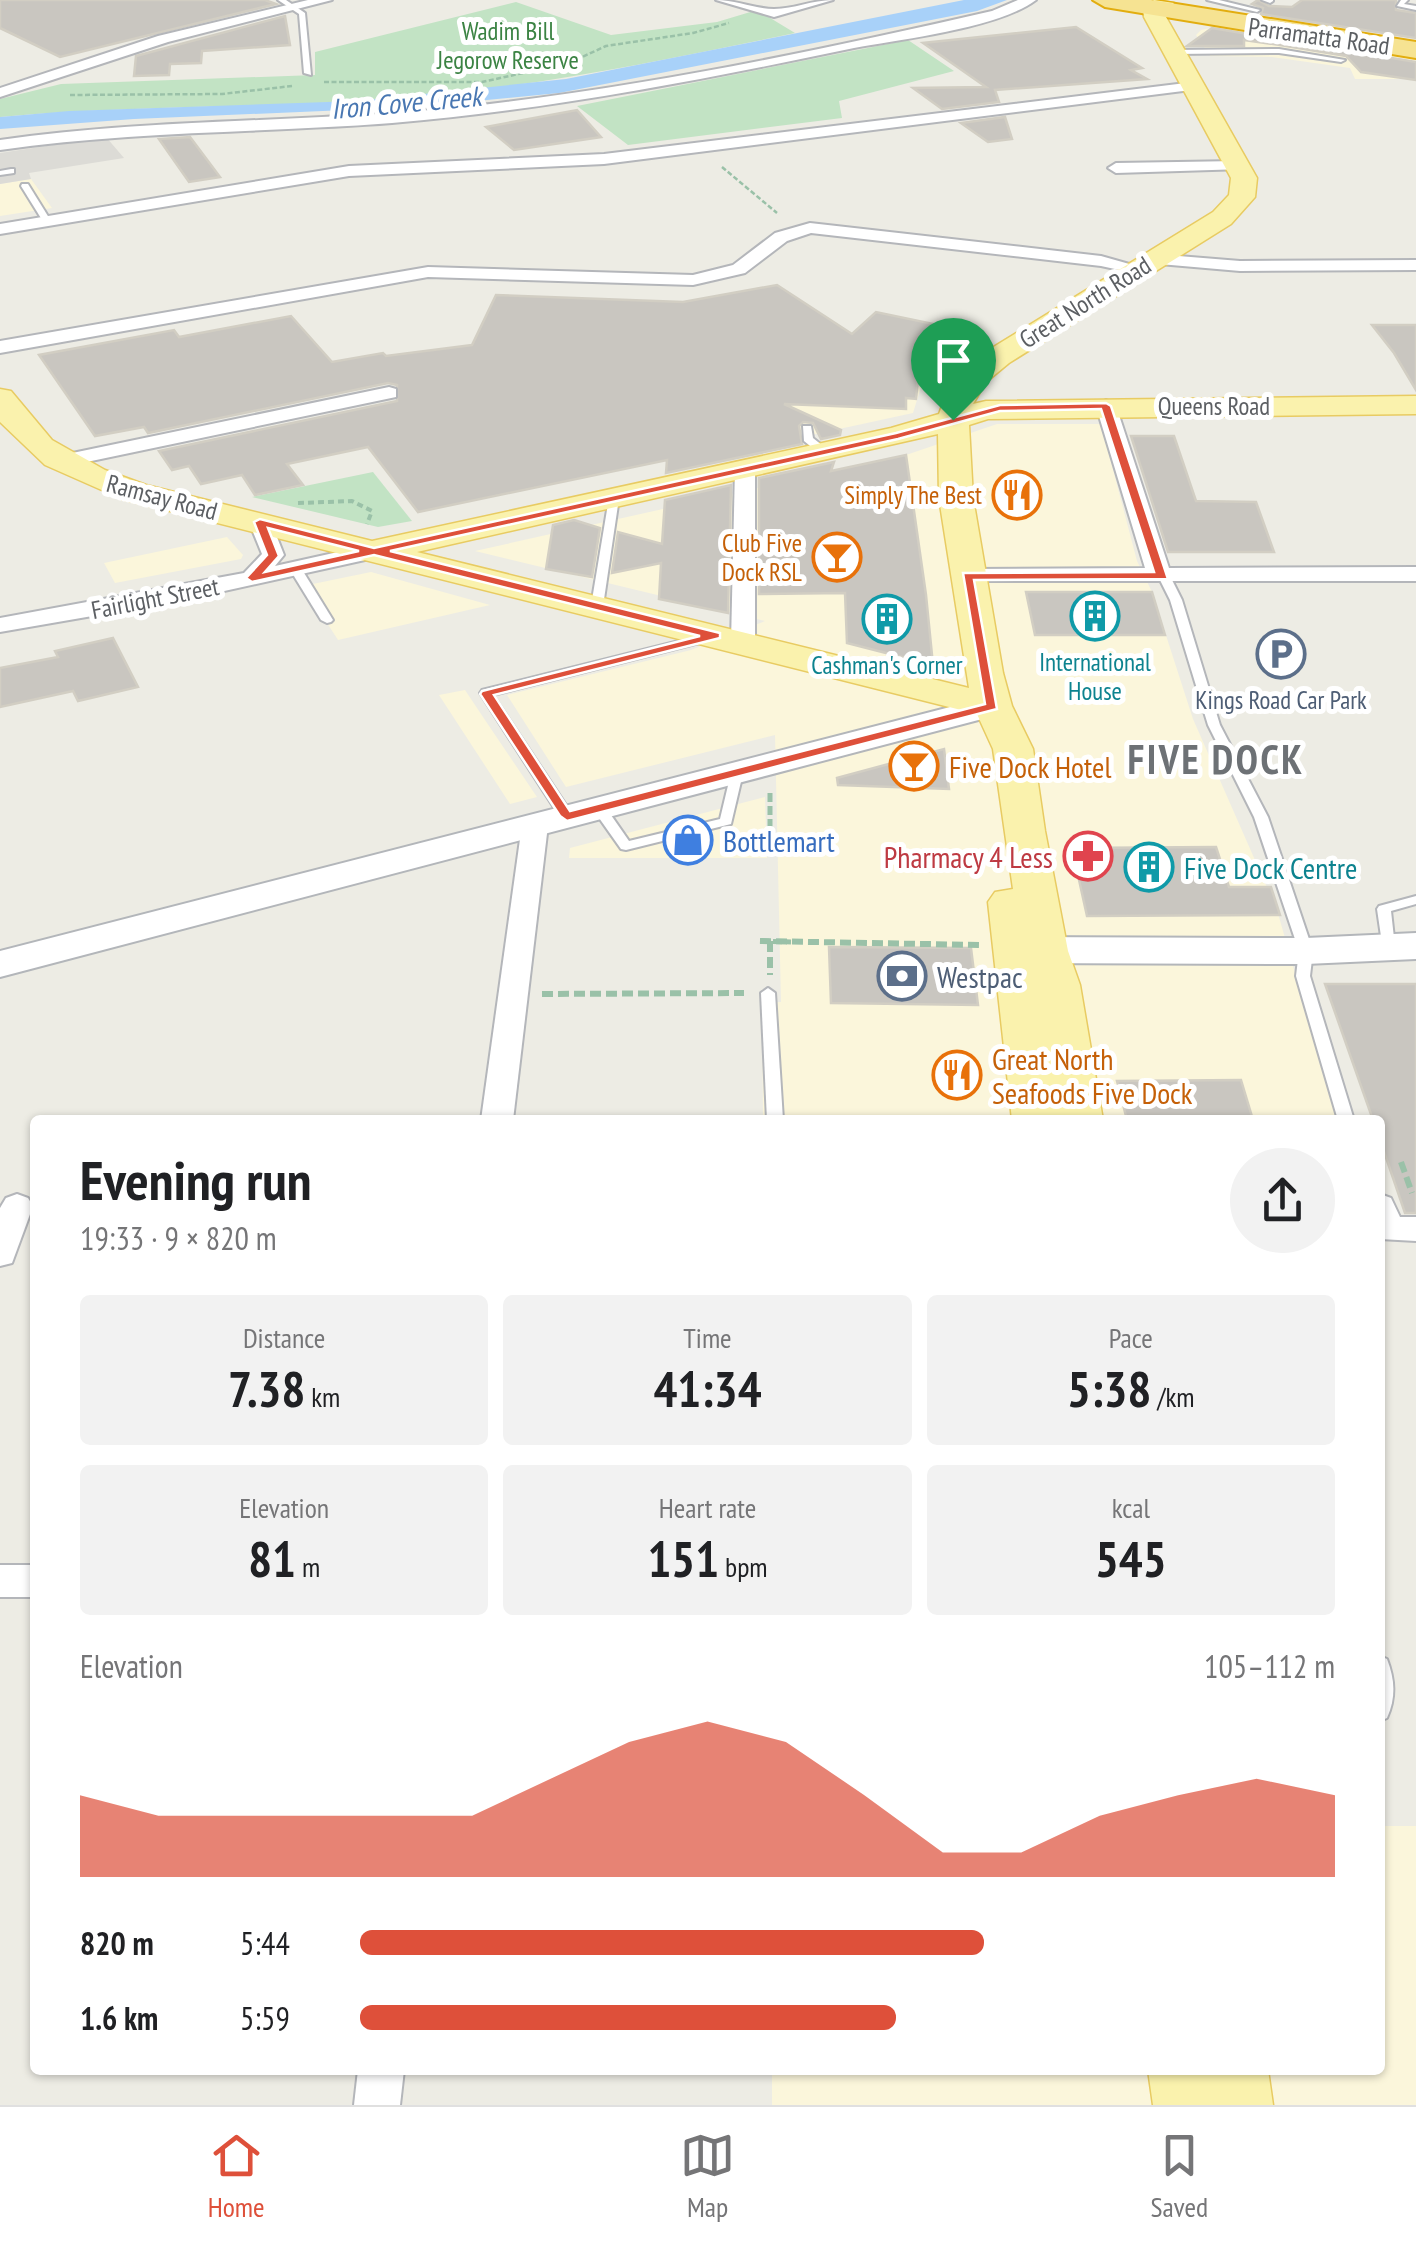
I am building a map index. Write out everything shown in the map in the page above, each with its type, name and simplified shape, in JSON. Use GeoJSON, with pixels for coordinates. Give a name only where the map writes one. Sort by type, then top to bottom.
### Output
{"type":"FeatureCollection","features":[{"type":"Feature","properties":{"kind":"highway","name":"Parramatta Road"},"geometry":{"type":"LineString","coordinates":[[1105,0],[1261,8],[1416,47]]}},
{"type":"Feature","properties":{"kind":"highway"},"geometry":{"type":"LineString","coordinates":[[1173,52],[1186,28],[1261,8]]}},
{"type":"Feature","properties":{"kind":"main road"},"geometry":{"type":"LineString","coordinates":[[1155,4],[1173,52],[1238,166]]}},
{"type":"Feature","properties":{"kind":"main road","name":"Great North Road"},"geometry":{"type":"LineString","coordinates":[[1035,1115],[1008,881],[985,749],[992,706],[956,498],[953,420],[959,396],[975,376],[1037,330],[1236,207],[1245,188],[1238,166]]}},
{"type":"Feature","properties":{"kind":"main road","name":"Ramsay Road"},"geometry":{"type":"LineString","coordinates":[[1,402],[34,444],[58,462],[121,488],[260,522],[368,540],[597,606],[992,706]]}},
{"type":"Feature","properties":{"kind":"main road","name":"Queens Road"},"geometry":{"type":"LineString","coordinates":[[953,420],[1000,408],[1416,405]]}},
{"type":"Feature","properties":{"kind":"main road","name":"Fairlight Street"},"geometry":{"type":"LineString","coordinates":[[368,540],[614,498],[745,469],[815,440],[953,420]]}},
{"type":"Feature","properties":{"kind":"main road","name":"Great North Road"},"geometry":{"type":"LineString","coordinates":[[1014,949],[1057,984],[1077,1115]]}},
{"type":"Feature","properties":{"kind":"main road"},"geometry":{"type":"LineString","coordinates":[[1186,2075],[1190,2105]]}},
{"type":"Feature","properties":{"kind":"main road"},"geometry":{"type":"LineString","coordinates":[[1231,2075],[1236,2105]]}},
{"type":"Feature","properties":{"kind":"street"},"geometry":{"type":"LineString","coordinates":[[0,93],[163,39],[288,4],[325,0]]}},
{"type":"Feature","properties":{"kind":"street"},"geometry":{"type":"LineString","coordinates":[[723,0],[769,12],[826,0]]}},
{"type":"Feature","properties":{"kind":"street"},"geometry":{"type":"LineString","coordinates":[[0,145],[134,129],[391,118],[599,95],[953,24],[996,14],[1029,0]]}},
{"type":"Feature","properties":{"kind":"street"},"geometry":{"type":"LineString","coordinates":[[0,228],[349,172],[604,159],[1194,86]]}},
{"type":"Feature","properties":{"kind":"street"},"geometry":{"type":"LineString","coordinates":[[1116,168],[1238,166]]}},
{"type":"Feature","properties":{"kind":"street"},"geometry":{"type":"LineString","coordinates":[[0,346],[428,272],[693,280],[739,269],[781,237],[798,230],[830,228],[1146,264],[1416,264]]}},
{"type":"Feature","properties":{"kind":"street"},"geometry":{"type":"LineString","coordinates":[[58,462],[390,393]]}},
{"type":"Feature","properties":{"kind":"street"},"geometry":{"type":"LineString","coordinates":[[1106,406],[1155,567],[1164,576]]}},
{"type":"Feature","properties":{"kind":"street"},"geometry":{"type":"LineString","coordinates":[[729,639],[745,469]]}},
{"type":"Feature","properties":{"kind":"street"},"geometry":{"type":"LineString","coordinates":[[252,578],[273,556],[260,522]]}},
{"type":"Feature","properties":{"kind":"street","name":"Fairlight Street"},"geometry":{"type":"LineString","coordinates":[[0,625],[252,578],[295,568],[368,540]]}},
{"type":"Feature","properties":{"kind":"street"},"geometry":{"type":"LineString","coordinates":[[968,576],[1416,574]]}},
{"type":"Feature","properties":{"kind":"street"},"geometry":{"type":"LineString","coordinates":[[0,964],[567,817],[753,781],[992,706]]}},
{"type":"Feature","properties":{"kind":"street"},"geometry":{"type":"LineString","coordinates":[[498,1115],[521,931],[567,817]]}},
{"type":"Feature","properties":{"kind":"street"},"geometry":{"type":"LineString","coordinates":[[1014,949],[1306,951],[1402,947]]}},
{"type":"Feature","properties":{"kind":"street"},"geometry":{"type":"LineString","coordinates":[[0,1254],[17,1206]]}},
{"type":"Feature","properties":{"kind":"street"},"geometry":{"type":"LineString","coordinates":[[1385,1220],[1388,1229],[1415,1212]]}},
{"type":"Feature","properties":{"kind":"street"},"geometry":{"type":"LineString","coordinates":[[0,1581],[30,1582]]}},
{"type":"Feature","properties":{"kind":"street"},"geometry":{"type":"LineString","coordinates":[[377,2105],[380,2075]]}},
{"type":"Feature","properties":{"kind":"lane"},"geometry":{"type":"LineString","coordinates":[[1210,0],[1261,8]]}},
{"type":"Feature","properties":{"kind":"lane"},"geometry":{"type":"LineString","coordinates":[[1405,0],[1399,5],[1416,8]]}},
{"type":"Feature","properties":{"kind":"lane"},"geometry":{"type":"LineString","coordinates":[[288,4],[302,14],[308,74]]}},
{"type":"Feature","properties":{"kind":"lane"},"geometry":{"type":"LineString","coordinates":[[1173,52],[1279,51],[1341,60]]}},
{"type":"Feature","properties":{"kind":"lane"},"geometry":{"type":"LineString","coordinates":[[0,173],[11,171]]}},
{"type":"Feature","properties":{"kind":"lane"},"geometry":{"type":"LineString","coordinates":[[25,186],[46,221]]}},
{"type":"Feature","properties":{"kind":"lane"},"geometry":{"type":"LineString","coordinates":[[597,606],[614,498]]}},
{"type":"Feature","properties":{"kind":"lane"},"geometry":{"type":"LineString","coordinates":[[295,568],[326,620]]}},
{"type":"Feature","properties":{"kind":"lane"},"geometry":{"type":"LineString","coordinates":[[1164,576],[1176,600],[1214,725],[1262,817],[1306,951],[1303,976],[1345,1115]]}},
{"type":"Feature","properties":{"kind":"lane"},"geometry":{"type":"LineString","coordinates":[[567,817],[486,694],[729,639]]}},
{"type":"Feature","properties":{"kind":"lane"},"geometry":{"type":"LineString","coordinates":[[1402,947],[1384,908],[1416,900]]}},
{"type":"Feature","properties":{"kind":"lane"},"geometry":{"type":"LineString","coordinates":[[768,993],[775,1115]]}},
{"type":"Feature","properties":{"kind":"path"},"geometry":{"type":"LineString","coordinates":[[320,82],[482,82],[569,62],[606,46],[693,33],[769,12]]}},
{"type":"Feature","properties":{"kind":"path"},"geometry":{"type":"LineString","coordinates":[[60,95],[222,94],[294,85]]}},
{"type":"Feature","properties":{"kind":"path"},"geometry":{"type":"LineString","coordinates":[[697,147],[798,230]]}},
{"type":"Feature","properties":{"kind":"path"},"geometry":{"type":"LineString","coordinates":[[292,505],[318,500],[360,502],[372,515],[368,540]]}},
{"type":"Feature","properties":{"kind":"path"},"geometry":{"type":"LineString","coordinates":[[753,781],[770,832]]}},
{"type":"Feature","properties":{"kind":"path"},"geometry":{"type":"LineString","coordinates":[[760,940],[1014,949]]}},
{"type":"Feature","properties":{"kind":"path"},"geometry":{"type":"LineString","coordinates":[[514,994],[768,993],[770,941]]}},
{"type":"Feature","properties":{"kind":"path"},"geometry":{"type":"LineString","coordinates":[[1401,1162],[1415,1212]]}},
{"type":"Feature","properties":{"kind":"shaded area"},"geometry":{"type":"Polygon","coordinates":[[[1215,27],[1416,56],[1416,79],[1355,79],[1350,68],[1272,57],[1210,56],[1196,35],[1215,27]]]}},
{"type":"Feature","properties":{"kind":"shaded area"},"geometry":{"type":"Polygon","coordinates":[[[106,137],[124,158],[29,173],[31,179],[0,184],[0,153],[106,137]]]}},
{"type":"Feature","properties":{"kind":"shaded area"},"geometry":{"type":"Polygon","coordinates":[[[31,179],[52,208],[0,216],[0,184],[31,179]]]}},
{"type":"Feature","properties":{"kind":"shaded area"},"geometry":{"type":"Polygon","coordinates":[[[722,379],[921,387],[913,413],[793,439],[722,379]]]}},
{"type":"Feature","properties":{"kind":"shaded area"},"geometry":{"type":"Polygon","coordinates":[[[997,424],[1101,424],[1137,561],[1152,592],[1193,719],[1277,910],[1336,1115],[763,1115],[762,1003],[781,1002],[775,735],[566,787],[507,695],[691,650],[765,621],[475,551],[909,454],[997,424]]]}},
{"type":"Feature","properties":{"kind":"shaded area"},"geometry":{"type":"Polygon","coordinates":[[[227,537],[243,555],[241,559],[115,583],[104,563],[227,537]]]}},
{"type":"Feature","properties":{"kind":"shaded area"},"geometry":{"type":"Polygon","coordinates":[[[371,572],[490,605],[338,640],[303,586],[371,572]]]}},
{"type":"Feature","properties":{"kind":"shaded area"},"geometry":{"type":"Polygon","coordinates":[[[465,690],[537,797],[510,804],[439,695],[465,690]]]}},
{"type":"Feature","properties":{"kind":"shaded area"},"geometry":{"type":"Polygon","coordinates":[[[765,797],[767,858],[569,858],[570,848],[765,797]]]}},
{"type":"Feature","properties":{"kind":"shaded area"},"geometry":{"type":"Polygon","coordinates":[[[1385,1826],[1416,1826],[1416,2105],[772,2105],[772,2075],[1385,2075],[1385,1826]]]}},
{"type":"Feature","properties":{"kind":"green space","name":"Wadim Bill Jegorow Reserve"},"geometry":{"type":"Polygon","coordinates":[[[516,2],[611,35],[717,22],[757,10],[795,33],[632,66],[413,97],[0,117],[0,99],[61,84],[315,75],[315,52],[516,2]]]}},
{"type":"Feature","properties":{"kind":"green space"},"geometry":{"type":"Polygon","coordinates":[[[908,40],[954,71],[839,101],[842,118],[628,145],[577,106],[908,40]]]}},
{"type":"Feature","properties":{"kind":"green space"},"geometry":{"type":"Polygon","coordinates":[[[373,472],[412,521],[378,527],[252,497],[373,472]]]}},
{"type":"Feature","properties":{"kind":"water","name":"Iron Cove Creek"},"geometry":{"type":"Polygon","coordinates":[[[964,0],[1007,0],[977,11],[559,93],[415,107],[0,129],[0,117],[357,101],[566,79],[964,0]]]}},
{"type":"Feature","properties":{"kind":"building"},"geometry":{"type":"Polygon","coordinates":[[[0,0],[265,0],[276,4],[60,57],[0,28],[0,0]]]}},
{"type":"Feature","properties":{"kind":"building"},"geometry":{"type":"Polygon","coordinates":[[[1258,0],[1269,6],[1292,7],[1302,0],[1396,0],[1396,10],[1416,13],[1416,38],[1261,14],[1263,8],[1252,4],[1258,0]]]}},
{"type":"Feature","properties":{"kind":"building"},"geometry":{"type":"Polygon","coordinates":[[[285,16],[290,45],[202,51],[201,63],[170,64],[169,75],[134,76],[136,56],[285,16]]]}},
{"type":"Feature","properties":{"kind":"building"},"geometry":{"type":"Polygon","coordinates":[[[1076,27],[1142,68],[1131,70],[1147,79],[995,90],[999,102],[942,109],[913,88],[986,87],[923,43],[1076,27]]]}},
{"type":"Feature","properties":{"kind":"building"},"geometry":{"type":"Polygon","coordinates":[[[1212,28],[1416,62],[1416,80],[1361,72],[1346,56],[1280,45],[1244,40],[1244,46],[1187,46],[1212,28]]]}},
{"type":"Feature","properties":{"kind":"building"},"geometry":{"type":"Polygon","coordinates":[[[577,110],[601,137],[514,150],[486,127],[577,110]]]}},
{"type":"Feature","properties":{"kind":"building"},"geometry":{"type":"Polygon","coordinates":[[[1005,117],[1012,139],[988,142],[961,123],[1005,117]]]}},
{"type":"Feature","properties":{"kind":"building"},"geometry":{"type":"Polygon","coordinates":[[[190,137],[220,177],[189,182],[159,139],[190,137]]]}},
{"type":"Feature","properties":{"kind":"building"},"geometry":{"type":"Polygon","coordinates":[[[777,285],[852,334],[876,312],[948,327],[919,370],[916,399],[906,398],[906,409],[784,404],[841,430],[840,435],[821,439],[813,423],[803,422],[799,426],[802,444],[666,473],[667,460],[418,512],[368,447],[287,464],[303,485],[255,495],[242,475],[201,484],[189,466],[172,470],[159,451],[397,401],[397,385],[388,383],[148,433],[144,427],[95,436],[39,355],[174,330],[179,337],[291,316],[332,362],[472,345],[496,295],[683,302],[777,285]]]}},
{"type":"Feature","properties":{"kind":"building"},"geometry":{"type":"Polygon","coordinates":[[[1372,325],[1416,325],[1416,390],[1394,353],[1372,325]]]}},
{"type":"Feature","properties":{"kind":"building"},"geometry":{"type":"Polygon","coordinates":[[[1131,436],[1174,436],[1196,501],[1256,502],[1274,552],[1168,552],[1131,436]]]}},
{"type":"Feature","properties":{"kind":"building"},"geometry":{"type":"Polygon","coordinates":[[[906,455],[933,665],[847,643],[845,593],[759,594],[759,478],[834,462],[831,471],[906,455]]]}},
{"type":"Feature","properties":{"kind":"building"},"geometry":{"type":"Polygon","coordinates":[[[731,485],[728,613],[659,599],[661,563],[612,573],[618,532],[662,544],[665,500],[731,485]]]}},
{"type":"Feature","properties":{"kind":"building"},"geometry":{"type":"Polygon","coordinates":[[[574,520],[600,528],[592,577],[546,569],[553,525],[574,520]]]}},
{"type":"Feature","properties":{"kind":"building","name":"International House"},"geometry":{"type":"Polygon","coordinates":[[[1026,592],[1152,592],[1165,635],[1035,635],[1026,592]]]}},
{"type":"Feature","properties":{"kind":"building"},"geometry":{"type":"Polygon","coordinates":[[[113,638],[138,687],[78,701],[73,691],[0,707],[0,668],[58,657],[55,651],[113,638]]]}},
{"type":"Feature","properties":{"kind":"building","name":"Five Dock Hotel"},"geometry":{"type":"Polygon","coordinates":[[[944,749],[949,789],[838,785],[837,778],[944,749]]]}},
{"type":"Feature","properties":{"kind":"building","name":"Five Dock Centre"},"geometry":{"type":"Polygon","coordinates":[[[1216,847],[1229,887],[1271,887],[1280,915],[1087,916],[1072,848],[1216,847]]]}},
{"type":"Feature","properties":{"kind":"building","name":"Westpac"},"geometry":{"type":"Polygon","coordinates":[[[829,947],[971,948],[978,1005],[831,1003],[829,947]]]}},
{"type":"Feature","properties":{"kind":"building"},"geometry":{"type":"Polygon","coordinates":[[[1325,984],[1416,984],[1416,1213],[1405,1213],[1385,1155],[1385,1115],[1371,1115],[1325,984]]]}},
{"type":"Feature","properties":{"kind":"building"},"geometry":{"type":"Polygon","coordinates":[[[1241,1080],[1252,1115],[1126,1115],[1117,1081],[1241,1080]]]}},
{"type":"Feature","properties":{"kind":"place","name":"Simply The Best"},"geometry":{"type":"Point","coordinates":[1017,495]}},
{"type":"Feature","properties":{"kind":"place","name":"Club Five Dock RSL"},"geometry":{"type":"Point","coordinates":[837,557]}},
{"type":"Feature","properties":{"kind":"place","name":"International House"},"geometry":{"type":"Point","coordinates":[1095,616]}},
{"type":"Feature","properties":{"kind":"place","name":"Cashman's Corner"},"geometry":{"type":"Point","coordinates":[887,619]}},
{"type":"Feature","properties":{"kind":"place","name":"Kings Road Car Park"},"geometry":{"type":"Point","coordinates":[1281,654]}},
{"type":"Feature","properties":{"kind":"place","name":"Five Dock Hotel"},"geometry":{"type":"Point","coordinates":[914,766]}},
{"type":"Feature","properties":{"kind":"place","name":"Bottlemart"},"geometry":{"type":"Point","coordinates":[688,840]}},
{"type":"Feature","properties":{"kind":"place","name":"Pharmacy 4 Less"},"geometry":{"type":"Point","coordinates":[1088,856]}},
{"type":"Feature","properties":{"kind":"place","name":"Five Dock Centre"},"geometry":{"type":"Point","coordinates":[1149,867]}},
{"type":"Feature","properties":{"kind":"place","name":"Westpac"},"geometry":{"type":"Point","coordinates":[902,976]}},
{"type":"Feature","properties":{"kind":"place","name":"Great North Seafoods Five Dock"},"geometry":{"type":"Point","coordinates":[957,1075]}},
{"type":"Feature","properties":{"kind":"district","name":"FIVE DOCK"},"geometry":{"type":"Point","coordinates":[1216,759]}},
{"type":"Feature","properties":{"kind":"route"},"geometry":{"type":"LineString","coordinates":[[953,420],[898,436],[374,551],[260,522],[273,556],[252,578],[374,551],[716,636],[486,694],[567,816],[992,706],[968,576],[1164,576],[1155,567],[1106,406],[1000,408],[953,420]]}}]}
